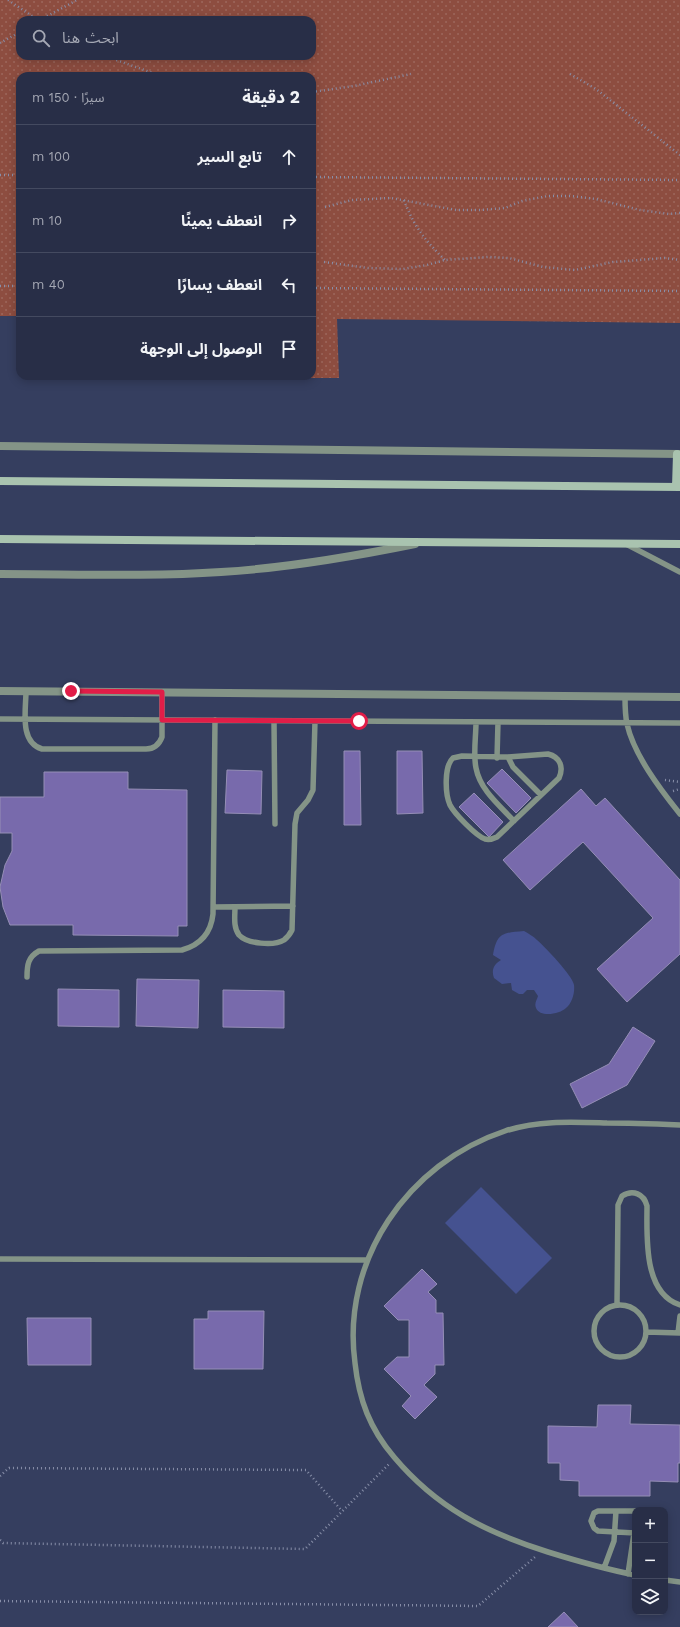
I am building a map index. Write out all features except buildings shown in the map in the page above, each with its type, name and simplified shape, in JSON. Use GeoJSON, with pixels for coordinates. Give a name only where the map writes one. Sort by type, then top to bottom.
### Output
{"type":"FeatureCollection","features":[{"type":"Feature","properties":{"kind":"main road"},"geometry":{"type":"LineString","coordinates":[[0,481],[678,487],[678,454]]}},
{"type":"Feature","properties":{"kind":"main road"},"geometry":{"type":"LineString","coordinates":[[0,539],[680,544]]}},
{"type":"Feature","properties":{"kind":"street"},"geometry":{"type":"LineString","coordinates":[[0,446],[678,454]]}},
{"type":"Feature","properties":{"kind":"street"},"geometry":{"type":"LineString","coordinates":[[0,574],[169,574],[221,572],[324,561],[426,541]]}},
{"type":"Feature","properties":{"kind":"street"},"geometry":{"type":"LineString","coordinates":[[0,691],[680,696]]}},
{"type":"Feature","properties":{"kind":"lane"},"geometry":{"type":"LineString","coordinates":[[624,543],[680,572]]}},
{"type":"Feature","properties":{"kind":"lane"},"geometry":{"type":"LineString","coordinates":[[26,691],[27,738],[33,745],[42,749],[150,749],[160,742],[162,733],[162,692]]}},
{"type":"Feature","properties":{"kind":"lane"},"geometry":{"type":"LineString","coordinates":[[625,696],[626,722],[635,746],[644,763],[680,814]]}},
{"type":"Feature","properties":{"kind":"lane"},"geometry":{"type":"LineString","coordinates":[[0,719],[680,722]]}},
{"type":"Feature","properties":{"kind":"lane"},"geometry":{"type":"LineString","coordinates":[[27,977],[27,967],[31,957],[39,951],[174,951],[189,948],[206,935],[212,922],[214,907],[215,720]]}},
{"type":"Feature","properties":{"kind":"lane"},"geometry":{"type":"LineString","coordinates":[[274,720],[275,824]]}},
{"type":"Feature","properties":{"kind":"lane"},"geometry":{"type":"LineString","coordinates":[[235,907],[236,928],[243,938],[254,942],[275,942],[286,939],[292,930],[294,906],[295,824],[297,813],[308,800],[313,790],[315,721]]}},
{"type":"Feature","properties":{"kind":"lane"},"geometry":{"type":"LineString","coordinates":[[476,722],[476,769],[484,787],[514,821]]}},
{"type":"Feature","properties":{"kind":"lane"},"geometry":{"type":"LineString","coordinates":[[497,758],[498,722]]}},
{"type":"Feature","properties":{"kind":"lane"},"geometry":{"type":"LineString","coordinates":[[548,754],[552,755],[559,761],[562,769],[559,778],[497,837],[493,839],[480,836],[450,804],[447,792],[447,769],[450,761],[457,756],[497,758],[548,754]]}},
{"type":"Feature","properties":{"kind":"lane"},"geometry":{"type":"LineString","coordinates":[[508,757],[513,767],[541,795]]}},
{"type":"Feature","properties":{"kind":"lane"},"geometry":{"type":"LineString","coordinates":[[214,907],[294,906]]}},
{"type":"Feature","properties":{"kind":"lane"},"geometry":{"type":"LineString","coordinates":[[632,1575],[542,1550],[500,1536],[461,1516],[426,1489],[395,1458],[374,1432],[360,1395],[356,1376],[353,1350],[354,1317],[357,1297],[368,1260],[385,1224],[396,1208],[422,1179],[454,1155],[489,1137],[527,1126],[566,1121],[680,1125]]}},
{"type":"Feature","properties":{"kind":"lane"},"geometry":{"type":"LineString","coordinates":[[617,1305],[618,1205],[622,1196],[632,1192],[637,1193],[645,1200],[647,1250],[655,1278],[665,1296],[671,1301],[680,1305]]}},
{"type":"Feature","properties":{"kind":"lane"},"geometry":{"type":"LineString","coordinates":[[0,1259],[368,1260]]}},
{"type":"Feature","properties":{"kind":"lane"},"geometry":{"type":"LineString","coordinates":[[617,1305],[624,1305],[638,1312],[642,1318],[646,1332],[641,1346],[629,1355],[615,1356],[602,1350],[594,1337],[595,1322],[603,1310],[617,1305]]}},
{"type":"Feature","properties":{"kind":"lane"},"geometry":{"type":"LineString","coordinates":[[646,1332],[679,1333],[680,1316]]}},
{"type":"Feature","properties":{"kind":"lane"},"geometry":{"type":"LineString","coordinates":[[632,1511],[598,1511],[594,1514],[591,1521],[592,1525],[598,1531],[632,1533]]}},
{"type":"Feature","properties":{"kind":"lane"},"geometry":{"type":"LineString","coordinates":[[604,1568],[612,1549],[615,1532],[616,1511]]}},
{"type":"Feature","properties":{"kind":"lane"},"geometry":{"type":"LineString","coordinates":[[628,1574],[633,1543]]}},
{"type":"Feature","properties":{"kind":"lane"},"geometry":{"type":"LineString","coordinates":[[668,1580],[680,1582]]}},
{"type":"Feature","properties":{"kind":"path"},"geometry":{"type":"LineString","coordinates":[[8,0],[33,16]]}},
{"type":"Feature","properties":{"kind":"path"},"geometry":{"type":"LineString","coordinates":[[47,16],[77,0]]}},
{"type":"Feature","properties":{"kind":"path"},"geometry":{"type":"LineString","coordinates":[[0,43],[16,34]]}},
{"type":"Feature","properties":{"kind":"path"},"geometry":{"type":"LineString","coordinates":[[116,60],[150,72]]}},
{"type":"Feature","properties":{"kind":"path"},"geometry":{"type":"LineString","coordinates":[[316,91],[354,86],[411,74]]}},
{"type":"Feature","properties":{"kind":"path"},"geometry":{"type":"LineString","coordinates":[[570,74],[596,89],[680,155]]}},
{"type":"Feature","properties":{"kind":"path"},"geometry":{"type":"LineString","coordinates":[[0,175],[16,175]]}},
{"type":"Feature","properties":{"kind":"path"},"geometry":{"type":"LineString","coordinates":[[316,177],[680,180]]}},
{"type":"Feature","properties":{"kind":"path"},"geometry":{"type":"LineString","coordinates":[[325,207],[352,200],[391,198],[456,210],[480,210],[505,208],[522,201],[548,196],[571,196],[596,199],[640,210],[670,214],[680,213]]}},
{"type":"Feature","properties":{"kind":"path"},"geometry":{"type":"LineString","coordinates":[[404,200],[417,229],[445,260]]}},
{"type":"Feature","properties":{"kind":"path"},"geometry":{"type":"LineString","coordinates":[[324,262],[368,268],[403,269],[445,260],[488,257],[509,258],[543,267],[575,270],[613,262],[665,258],[680,260]]}},
{"type":"Feature","properties":{"kind":"path"},"geometry":{"type":"LineString","coordinates":[[0,286],[16,286]]}},
{"type":"Feature","properties":{"kind":"path"},"geometry":{"type":"LineString","coordinates":[[316,288],[680,291]]}},
{"type":"Feature","properties":{"kind":"path"},"geometry":{"type":"LineString","coordinates":[[0,1540],[3,1542],[305,1548],[395,1458]]}},
{"type":"Feature","properties":{"kind":"path"},"geometry":{"type":"LineString","coordinates":[[0,1476],[9,1468],[306,1470],[342,1512]]}},
{"type":"Feature","properties":{"kind":"path"},"geometry":{"type":"LineString","coordinates":[[0,1601],[478,1606],[542,1550]]}},
{"type":"Feature","properties":{"kind":"shaded area"},"geometry":{"type":"Polygon","coordinates":[[[0,0],[680,0],[680,323],[337,319],[339,378],[316,378],[316,72],[16,72],[16,316],[0,316],[0,0]]]}},
{"type":"Feature","properties":{"kind":"water"},"geometry":{"type":"Polygon","coordinates":[[[524,931],[534,937],[546,949],[569,975],[574,985],[571,1001],[566,1008],[559,1012],[546,1014],[538,1011],[535,1003],[538,996],[534,990],[527,990],[523,994],[519,994],[512,990],[511,983],[502,984],[494,978],[494,968],[501,960],[493,955],[499,938],[506,933],[524,931]]]}},
{"type":"Feature","properties":{"kind":"water"},"geometry":{"type":"Polygon","coordinates":[[[481,1187],[552,1258],[516,1294],[445,1223],[481,1187]]]}},
{"type":"Feature","properties":{"kind":"route"},"geometry":{"type":"LineString","coordinates":[[71,691],[162,692],[162,720],[359,721]]}}]}
